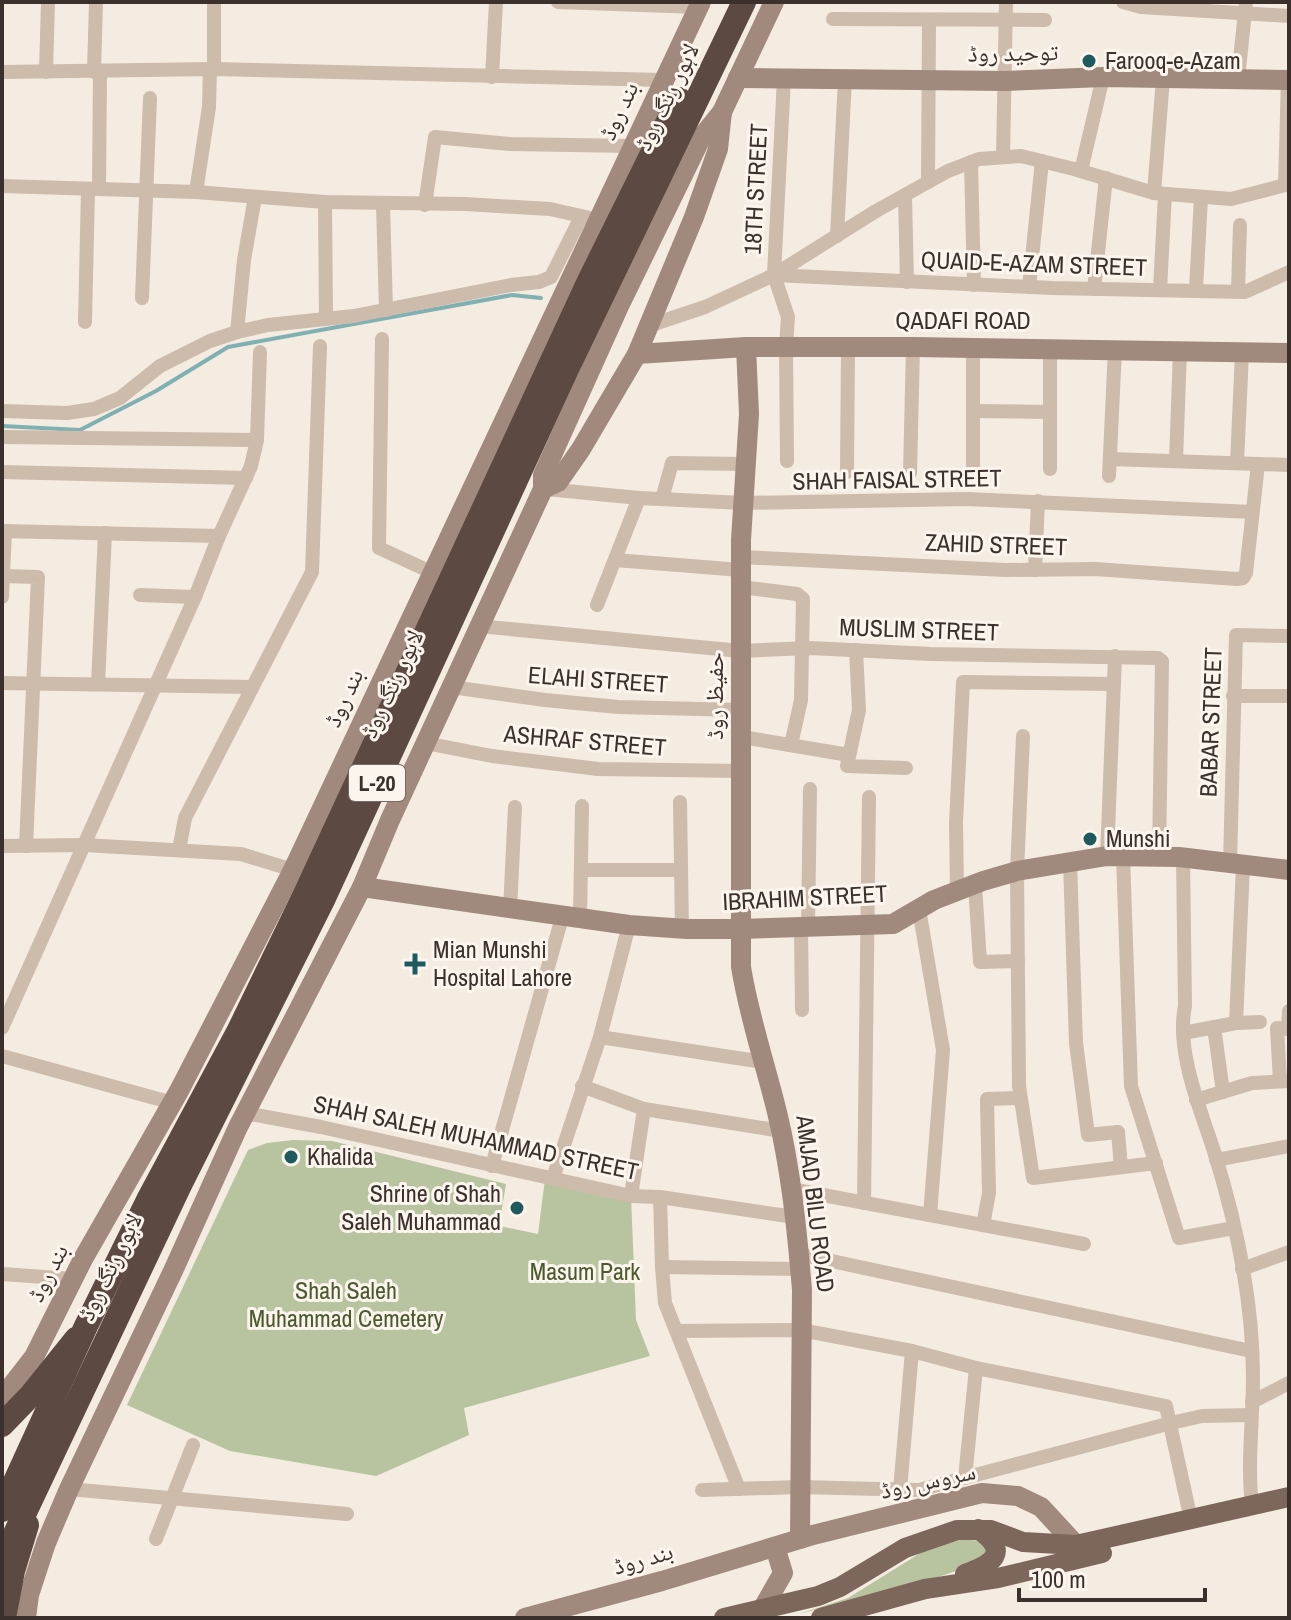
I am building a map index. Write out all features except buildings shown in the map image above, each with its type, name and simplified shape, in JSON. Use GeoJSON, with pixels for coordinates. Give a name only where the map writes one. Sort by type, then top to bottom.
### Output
{"type":"FeatureCollection","features":[{"type":"Feature","properties":{"kind":"highway","name":"لاہور رنگ روڈ"},"geometry":{"type":"LineString","coordinates":[[2,1510],[86,1326],[148,1200],[238,1032],[306,892],[575,309],[726,2]]}},
{"type":"Feature","properties":{"kind":"highway","name":"لاہور رنگ روڈ"},"geometry":{"type":"LineString","coordinates":[[2,1561],[180,1185],[324,898],[574,353],[744,2]]}},
{"type":"Feature","properties":{"kind":"highway"},"geometry":{"type":"LineString","coordinates":[[2,1425],[31,1395],[86,1326]]}},
{"type":"Feature","properties":{"kind":"highway"},"geometry":{"type":"LineString","coordinates":[[4,1618],[13,1571],[38,1484]]}},
{"type":"Feature","properties":{"kind":"main road"},"geometry":{"type":"LineString","coordinates":[[26,1618],[29,1595],[46,1543],[69,1489],[245,1113],[362,887],[478,626],[543,489],[543,475],[620,304],[701,138],[722,112],[774,2]]}},
{"type":"Feature","properties":{"kind":"main road","name":"بند روڈ"},"geometry":{"type":"LineString","coordinates":[[2,1398],[34,1357],[73,1279],[173,1103],[293,870],[463,507],[590,218],[631,146],[700,4]]}},
{"type":"Feature","properties":{"kind":"main road","name":"توحید روڈ"},"geometry":{"type":"LineString","coordinates":[[738,78],[1288,80]]}},
{"type":"Feature","properties":{"kind":"main road"},"geometry":{"type":"LineString","coordinates":[[543,489],[558,482],[637,354],[694,217],[718,149],[722,112]]}},
{"type":"Feature","properties":{"kind":"main road","name":"QADAFI ROAD"},"geometry":{"type":"LineString","coordinates":[[637,354],[746,347],[973,347],[1289,353]]}},
{"type":"Feature","properties":{"kind":"main road","name":"حفیظ روڈ"},"geometry":{"type":"LineString","coordinates":[[739,929],[741,571],[749,414],[746,347]]}},
{"type":"Feature","properties":{"kind":"main road"},"geometry":{"type":"LineString","coordinates":[[463,507],[522,535]]}},
{"type":"Feature","properties":{"kind":"main road","name":"IBRAHIM STREET"},"geometry":{"type":"LineString","coordinates":[[362,887],[629,925],[739,929],[893,924],[966,888],[1017,871],[1115,856],[1183,857],[1289,870]]}},
{"type":"Feature","properties":{"kind":"main road","name":"AMJAD BILU ROAD"},"geometry":{"type":"LineString","coordinates":[[739,929],[746,999],[781,1131],[800,1262],[800,1539]]}},
{"type":"Feature","properties":{"kind":"main road","name":"سروس روڈ"},"geometry":{"type":"LineString","coordinates":[[775,1547],[901,1511],[982,1493],[1018,1496],[1041,1507],[1076,1545]]}},
{"type":"Feature","properties":{"kind":"main road"},"geometry":{"type":"LineString","coordinates":[[724,1618],[818,1596],[840,1587],[923,1540],[957,1530],[991,1530],[1023,1542],[1076,1545],[1289,1497]]}},
{"type":"Feature","properties":{"kind":"main road"},"geometry":{"type":"LineString","coordinates":[[925,1589],[998,1578],[1289,1508]]}},
{"type":"Feature","properties":{"kind":"main road"},"geometry":{"type":"LineString","coordinates":[[824,1618],[925,1589],[987,1566],[994,1559],[996,1550],[994,1543],[978,1529]]}},
{"type":"Feature","properties":{"kind":"main road","name":"بند روڈ"},"geometry":{"type":"LineString","coordinates":[[525,1618],[775,1547]]}},
{"type":"Feature","properties":{"kind":"main road"},"geometry":{"type":"LineString","coordinates":[[763,1608],[783,1573],[775,1547]]}},
{"type":"Feature","properties":{"kind":"street"},"geometry":{"type":"LineString","coordinates":[[46,72],[48,2]]}},
{"type":"Feature","properties":{"kind":"street"},"geometry":{"type":"LineString","coordinates":[[85,322],[93,190],[96,2]]}},
{"type":"Feature","properties":{"kind":"street"},"geometry":{"type":"LineString","coordinates":[[196,192],[209,107],[214,2]]}},
{"type":"Feature","properties":{"kind":"street"},"geometry":{"type":"LineString","coordinates":[[492,77],[496,2]]}},
{"type":"Feature","properties":{"kind":"street"},"geometry":{"type":"LineString","coordinates":[[558,2],[700,4]]}},
{"type":"Feature","properties":{"kind":"street"},"geometry":{"type":"LineString","coordinates":[[1003,157],[1006,2]]}},
{"type":"Feature","properties":{"kind":"street"},"geometry":{"type":"LineString","coordinates":[[1123,2],[1141,7],[1245,8],[1289,16]]}},
{"type":"Feature","properties":{"kind":"street"},"geometry":{"type":"LineString","coordinates":[[1238,79],[1245,8]]}},
{"type":"Feature","properties":{"kind":"street"},"geometry":{"type":"LineString","coordinates":[[833,19],[1045,20]]}},
{"type":"Feature","properties":{"kind":"street"},"geometry":{"type":"LineString","coordinates":[[928,182],[929,20]]}},
{"type":"Feature","properties":{"kind":"street"},"geometry":{"type":"LineString","coordinates":[[2,72],[212,69],[662,80]]}},
{"type":"Feature","properties":{"kind":"street"},"geometry":{"type":"LineString","coordinates":[[1081,171],[1103,77]]}},
{"type":"Feature","properties":{"kind":"street","name":"18TH STREET"},"geometry":{"type":"LineString","coordinates":[[784,78],[774,275],[788,317],[787,461]]}},
{"type":"Feature","properties":{"kind":"street"},"geometry":{"type":"LineString","coordinates":[[1160,290],[1163,78]]}},
{"type":"Feature","properties":{"kind":"street"},"geometry":{"type":"LineString","coordinates":[[837,236],[845,79]]}},
{"type":"Feature","properties":{"kind":"street"},"geometry":{"type":"LineString","coordinates":[[648,326],[705,307],[774,275],[905,195],[979,159],[1021,156],[1160,193],[1201,197],[1231,199],[1287,185],[1288,80]]}},
{"type":"Feature","properties":{"kind":"street"},"geometry":{"type":"LineString","coordinates":[[142,298],[150,98]]}},
{"type":"Feature","properties":{"kind":"street"},"geometry":{"type":"LineString","coordinates":[[425,205],[435,137],[510,144],[631,146]]}},
{"type":"Feature","properties":{"kind":"street"},"geometry":{"type":"LineString","coordinates":[[1029,287],[1042,161]]}},
{"type":"Feature","properties":{"kind":"street"},"geometry":{"type":"LineString","coordinates":[[971,162],[974,285]]}},
{"type":"Feature","properties":{"kind":"street"},"geometry":{"type":"LineString","coordinates":[[1094,289],[1106,178]]}},
{"type":"Feature","properties":{"kind":"street"},"geometry":{"type":"LineString","coordinates":[[2,186],[196,192],[325,202],[550,209],[590,218],[551,277],[539,282],[386,310],[237,332],[210,341],[160,366],[120,398],[94,409],[67,413],[2,411]]}},
{"type":"Feature","properties":{"kind":"street"},"geometry":{"type":"LineString","coordinates":[[905,195],[907,282]]}},
{"type":"Feature","properties":{"kind":"street"},"geometry":{"type":"LineString","coordinates":[[237,332],[244,260],[255,197]]}},
{"type":"Feature","properties":{"kind":"street"},"geometry":{"type":"LineString","coordinates":[[1196,290],[1201,197]]}},
{"type":"Feature","properties":{"kind":"street"},"geometry":{"type":"LineString","coordinates":[[325,202],[326,318]]}},
{"type":"Feature","properties":{"kind":"street"},"geometry":{"type":"LineString","coordinates":[[383,204],[386,310]]}},
{"type":"Feature","properties":{"kind":"street"},"geometry":{"type":"LineString","coordinates":[[1238,291],[1240,225]]}},
{"type":"Feature","properties":{"kind":"street","name":"QUAID-E-AZAM STREET"},"geometry":{"type":"LineString","coordinates":[[774,275],[1029,287],[1245,292],[1289,272]]}},
{"type":"Feature","properties":{"kind":"street"},"geometry":{"type":"LineString","coordinates":[[382,339],[379,548],[431,572]]}},
{"type":"Feature","properties":{"kind":"street"},"geometry":{"type":"LineString","coordinates":[[179,850],[185,818],[312,572],[320,346]]}},
{"type":"Feature","properties":{"kind":"street"},"geometry":{"type":"LineString","coordinates":[[847,472],[848,347]]}},
{"type":"Feature","properties":{"kind":"street"},"geometry":{"type":"LineString","coordinates":[[910,473],[913,347]]}},
{"type":"Feature","properties":{"kind":"street"},"geometry":{"type":"LineString","coordinates":[[973,347],[973,472]]}},
{"type":"Feature","properties":{"kind":"street"},"geometry":{"type":"LineString","coordinates":[[1050,348],[1050,469]]}},
{"type":"Feature","properties":{"kind":"street"},"geometry":{"type":"LineString","coordinates":[[1109,476],[1115,349]]}},
{"type":"Feature","properties":{"kind":"street"},"geometry":{"type":"LineString","coordinates":[[1176,461],[1180,351]]}},
{"type":"Feature","properties":{"kind":"street"},"geometry":{"type":"LineString","coordinates":[[2,1028],[246,478],[257,440],[260,352]]}},
{"type":"Feature","properties":{"kind":"street"},"geometry":{"type":"LineString","coordinates":[[1237,463],[1242,353]]}},
{"type":"Feature","properties":{"kind":"street"},"geometry":{"type":"LineString","coordinates":[[973,411],[1050,412]]}},
{"type":"Feature","properties":{"kind":"street"},"geometry":{"type":"LineString","coordinates":[[2,437],[257,440]]}},
{"type":"Feature","properties":{"kind":"street"},"geometry":{"type":"LineString","coordinates":[[1110,459],[1289,465]]}},
{"type":"Feature","properties":{"kind":"street"},"geometry":{"type":"LineString","coordinates":[[662,499],[672,463],[745,464]]}},
{"type":"Feature","properties":{"kind":"street"},"geometry":{"type":"LineString","coordinates":[[1252,512],[1258,464]]}},
{"type":"Feature","properties":{"kind":"street"},"geometry":{"type":"LineString","coordinates":[[2,472],[246,478]]}},
{"type":"Feature","properties":{"kind":"street","name":"SHAH FAISAL STREET"},"geometry":{"type":"LineString","coordinates":[[543,489],[743,503],[966,499],[1252,512]]}},
{"type":"Feature","properties":{"kind":"street"},"geometry":{"type":"LineString","coordinates":[[597,605],[639,498]]}},
{"type":"Feature","properties":{"kind":"street"},"geometry":{"type":"LineString","coordinates":[[1035,570],[1038,501]]}},
{"type":"Feature","properties":{"kind":"street","name":"ZAHID STREET"},"geometry":{"type":"LineString","coordinates":[[615,560],[741,571],[1095,569],[1237,579],[1243,578],[1246,573],[1252,512]]}},
{"type":"Feature","properties":{"kind":"street"},"geometry":{"type":"LineString","coordinates":[[2,597],[4,531],[219,536]]}},
{"type":"Feature","properties":{"kind":"street"},"geometry":{"type":"LineString","coordinates":[[98,684],[105,533]]}},
{"type":"Feature","properties":{"kind":"street"},"geometry":{"type":"LineString","coordinates":[[741,571],[802,595],[801,700],[791,745]]}},
{"type":"Feature","properties":{"kind":"street"},"geometry":{"type":"LineString","coordinates":[[3,585],[38,577],[26,846]]}},
{"type":"Feature","properties":{"kind":"street"},"geometry":{"type":"LineString","coordinates":[[140,595],[195,597]]}},
{"type":"Feature","properties":{"kind":"street","name":"MUSLIM STREET"},"geometry":{"type":"LineString","coordinates":[[478,626],[741,651],[803,648],[1158,658],[1162,661],[1159,857]]}},
{"type":"Feature","properties":{"kind":"street","name":"BABAR STREET"},"geometry":{"type":"LineString","coordinates":[[1236,1023],[1233,696],[1236,635],[1289,636]]}},
{"type":"Feature","properties":{"kind":"street"},"geometry":{"type":"LineString","coordinates":[[856,650],[859,710],[847,766],[906,768]]}},
{"type":"Feature","properties":{"kind":"street"},"geometry":{"type":"LineString","coordinates":[[1115,656],[1115,856],[1131,1086],[1179,1238],[1234,1228]]}},
{"type":"Feature","properties":{"kind":"street"},"geometry":{"type":"LineString","coordinates":[[1018,961],[980,962],[956,822],[963,682],[1114,684]]}},
{"type":"Feature","properties":{"kind":"street"},"geometry":{"type":"LineString","coordinates":[[2,683],[252,687]]}},
{"type":"Feature","properties":{"kind":"street","name":"ELAHI STREET"},"geometry":{"type":"LineString","coordinates":[[451,687],[618,707],[741,710]]}},
{"type":"Feature","properties":{"kind":"street"},"geometry":{"type":"LineString","coordinates":[[1233,696],[1289,696]]}},
{"type":"Feature","properties":{"kind":"street"},"geometry":{"type":"LineString","coordinates":[[1023,736],[1017,871],[1020,1098],[1033,1178],[1156,1163]]}},
{"type":"Feature","properties":{"kind":"street"},"geometry":{"type":"LineString","coordinates":[[742,737],[849,755]]}},
{"type":"Feature","properties":{"kind":"street","name":"ASHRAF STREET"},"geometry":{"type":"LineString","coordinates":[[425,743],[492,756],[598,769],[742,771]]}},
{"type":"Feature","properties":{"kind":"street"},"geometry":{"type":"LineString","coordinates":[[802,1010],[810,789]]}},
{"type":"Feature","properties":{"kind":"street"},"geometry":{"type":"LineString","coordinates":[[864,1203],[869,797]]}},
{"type":"Feature","properties":{"kind":"street"},"geometry":{"type":"LineString","coordinates":[[680,802],[682,929]]}},
{"type":"Feature","properties":{"kind":"street"},"geometry":{"type":"LineString","coordinates":[[492,1166],[572,915],[581,870],[582,806]]}},
{"type":"Feature","properties":{"kind":"street"},"geometry":{"type":"LineString","coordinates":[[510,910],[515,807]]}},
{"type":"Feature","properties":{"kind":"street"},"geometry":{"type":"LineString","coordinates":[[2,846],[84,845],[241,854],[293,870]]}},
{"type":"Feature","properties":{"kind":"street"},"geometry":{"type":"LineString","coordinates":[[1183,857],[1185,1006],[1181,1025],[1196,1100],[1216,1160],[1242,1269],[1251,1351],[1249,1479],[1252,1506]]}},
{"type":"Feature","properties":{"kind":"street"},"geometry":{"type":"LineString","coordinates":[[1070,862],[1076,1043],[1088,1135],[1118,1132],[1121,1167]]}},
{"type":"Feature","properties":{"kind":"street"},"geometry":{"type":"LineString","coordinates":[[581,870],[681,870]]}},
{"type":"Feature","properties":{"kind":"street"},"geometry":{"type":"LineString","coordinates":[[919,909],[943,1050],[930,1215]]}},
{"type":"Feature","properties":{"kind":"street"},"geometry":{"type":"LineString","coordinates":[[553,1178],[600,1037],[629,925]]}},
{"type":"Feature","properties":{"kind":"street"},"geometry":{"type":"LineString","coordinates":[[1196,1100],[1252,1083],[1284,1081],[1277,1028],[1288,1029],[1289,1011]]}},
{"type":"Feature","properties":{"kind":"street"},"geometry":{"type":"LineString","coordinates":[[1183,1033],[1236,1023],[1260,1022]]}},
{"type":"Feature","properties":{"kind":"street"},"geometry":{"type":"LineString","coordinates":[[1214,1027],[1223,1092]]}},
{"type":"Feature","properties":{"kind":"street"},"geometry":{"type":"LineString","coordinates":[[600,1037],[763,1062]]}},
{"type":"Feature","properties":{"kind":"street"},"geometry":{"type":"LineString","coordinates":[[2,1056],[173,1103]]}},
{"type":"Feature","properties":{"kind":"street"},"geometry":{"type":"LineString","coordinates":[[582,1086],[644,1109],[781,1131]]}},
{"type":"Feature","properties":{"kind":"street"},"geometry":{"type":"LineString","coordinates":[[983,1225],[989,1193],[987,1099],[1020,1098]]}},
{"type":"Feature","properties":{"kind":"street"},"geometry":{"type":"LineString","coordinates":[[631,1196],[644,1109]]}},
{"type":"Feature","properties":{"kind":"street","name":"SHAH SALEH MUHAMMAD STREET"},"geometry":{"type":"LineString","coordinates":[[245,1113],[631,1196],[660,1197],[794,1217]]}},
{"type":"Feature","properties":{"kind":"street"},"geometry":{"type":"LineString","coordinates":[[1216,1160],[1289,1146]]}},
{"type":"Feature","properties":{"kind":"street"},"geometry":{"type":"LineString","coordinates":[[791,1189],[1084,1244]]}},
{"type":"Feature","properties":{"kind":"street"},"geometry":{"type":"LineString","coordinates":[[660,1197],[665,1303],[739,1489]]}},
{"type":"Feature","properties":{"kind":"street"},"geometry":{"type":"LineString","coordinates":[[1242,1269],[1289,1252]]}},
{"type":"Feature","properties":{"kind":"street"},"geometry":{"type":"LineString","coordinates":[[662,1267],[800,1262],[1251,1351]]}},
{"type":"Feature","properties":{"kind":"street"},"geometry":{"type":"LineString","coordinates":[[2,1274],[73,1279]]}},
{"type":"Feature","properties":{"kind":"street"},"geometry":{"type":"LineString","coordinates":[[677,1331],[801,1330],[1166,1406],[1191,1520]]}},
{"type":"Feature","properties":{"kind":"street"},"geometry":{"type":"LineString","coordinates":[[900,1490],[912,1351]]}},
{"type":"Feature","properties":{"kind":"street"},"geometry":{"type":"LineString","coordinates":[[965,1478],[976,1368]]}},
{"type":"Feature","properties":{"kind":"street"},"geometry":{"type":"LineString","coordinates":[[702,1490],[799,1487],[919,1490],[1171,1423],[1251,1408],[1289,1383]]}},
{"type":"Feature","properties":{"kind":"street"},"geometry":{"type":"LineString","coordinates":[[156,1539],[193,1445]]}},
{"type":"Feature","properties":{"kind":"street"},"geometry":{"type":"LineString","coordinates":[[69,1489],[347,1514]]}},
{"type":"Feature","properties":{"kind":"green space","name":"Shah Saleh Muhammad Cemetery"},"geometry":{"type":"Polygon","coordinates":[[[332,1141],[506,1184],[499,1226],[538,1234],[545,1179],[631,1196],[636,1320],[650,1356],[464,1408],[469,1435],[376,1476],[230,1451],[127,1405],[248,1150],[267,1143],[332,1141]]]}},
{"type":"Feature","properties":{"kind":"green space"},"geometry":{"type":"Polygon","coordinates":[[[957,1539],[982,1541],[989,1549],[974,1565],[923,1582],[799,1614],[848,1598],[922,1552],[957,1539]]]}},
{"type":"Feature","properties":{"kind":"waterway"},"geometry":{"type":"LineString","coordinates":[[2,426],[80,430],[156,391],[228,347],[512,295],[541,298]]}},
{"type":"Feature","properties":{"kind":"place","name":"Farooq-e-Azam"},"geometry":{"type":"Point","coordinates":[1089,61]}},
{"type":"Feature","properties":{"kind":"place","name":"Munshi"},"geometry":{"type":"Point","coordinates":[1090,839]}},
{"type":"Feature","properties":{"kind":"place","name":"Mian Munshi Hospital Lahore"},"geometry":{"type":"Point","coordinates":[415,964]}},
{"type":"Feature","properties":{"kind":"place","name":"Khalida"},"geometry":{"type":"Point","coordinates":[291,1157]}},
{"type":"Feature","properties":{"kind":"place","name":"Shrine of Shah Saleh Muhammad"},"geometry":{"type":"Point","coordinates":[517,1208]}},
{"type":"Feature","properties":{"kind":"park label","name":"Masum Park"},"geometry":{"type":"Point","coordinates":[585,1272]}}]}
